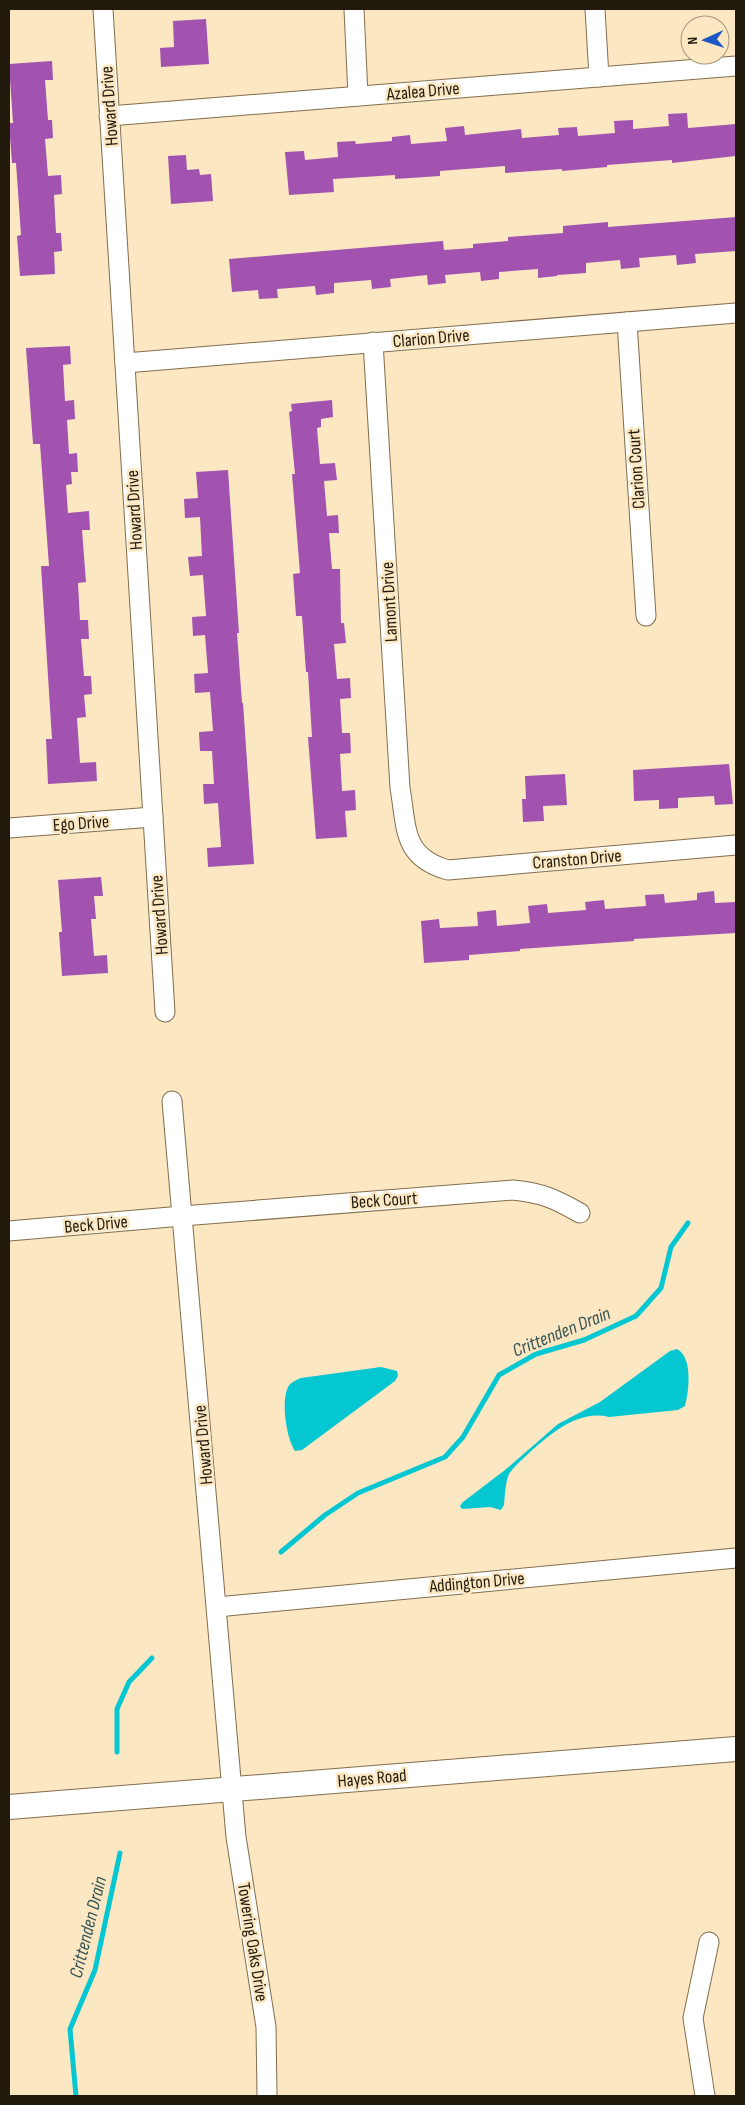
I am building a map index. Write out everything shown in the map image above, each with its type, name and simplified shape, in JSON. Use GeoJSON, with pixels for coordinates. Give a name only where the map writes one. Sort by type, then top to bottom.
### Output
{"type":"FeatureCollection","features":[{"type":"Feature","properties":{"kind":"street","name":"Howard Drive"},"geometry":{"type":"LineString","coordinates":[[103,9],[165,1012]]}},
{"type":"Feature","properties":{"kind":"street"},"geometry":{"type":"LineString","coordinates":[[354,9],[358,96]]}},
{"type":"Feature","properties":{"kind":"street"},"geometry":{"type":"LineString","coordinates":[[595,9],[599,77]]}},
{"type":"Feature","properties":{"kind":"street","name":"Azalea Drive"},"geometry":{"type":"LineString","coordinates":[[109,116],[736,66]]}},
{"type":"Feature","properties":{"kind":"street","name":"Clarion Drive"},"geometry":{"type":"LineString","coordinates":[[125,363],[736,313]]}},
{"type":"Feature","properties":{"kind":"street","name":"Clarion Court"},"geometry":{"type":"LineString","coordinates":[[627,322],[646,616]]}},
{"type":"Feature","properties":{"kind":"street","name":"Lamont Drive"},"geometry":{"type":"LineString","coordinates":[[373,342],[400,788],[411,846],[421,858]]}},
{"type":"Feature","properties":{"kind":"street","name":"Ego Drive"},"geometry":{"type":"LineString","coordinates":[[9,828],[153,817]]}},
{"type":"Feature","properties":{"kind":"street","name":"Cranston Drive"},"geometry":{"type":"LineString","coordinates":[[421,858],[432,865],[448,870],[736,845]]}},
{"type":"Feature","properties":{"kind":"street","name":"Howard Drive"},"geometry":{"type":"LineString","coordinates":[[172,1101],[232,1789]]}},
{"type":"Feature","properties":{"kind":"street","name":"Beck Court"},"geometry":{"type":"LineString","coordinates":[[182,1216],[513,1190],[534,1192],[553,1198],[580,1213]]}},
{"type":"Feature","properties":{"kind":"street","name":"Beck Drive"},"geometry":{"type":"LineString","coordinates":[[9,1231],[182,1216]]}},
{"type":"Feature","properties":{"kind":"street","name":"Addington Drive"},"geometry":{"type":"LineString","coordinates":[[217,1607],[736,1558]]}},
{"type":"Feature","properties":{"kind":"street","name":"Hayes Road"},"geometry":{"type":"LineString","coordinates":[[9,1807],[736,1749]]}},
{"type":"Feature","properties":{"kind":"street","name":"Towering Oaks Drive"},"geometry":{"type":"LineString","coordinates":[[232,1789],[236,1838],[266,2026],[267,2096]]}},
{"type":"Feature","properties":{"kind":"street"},"geometry":{"type":"LineString","coordinates":[[705,2096],[693,2018],[709,1942]]}},
{"type":"Feature","properties":{"kind":"water"},"geometry":{"type":"Polygon","coordinates":[[[677,1349],[686,1359],[688,1367],[688,1392],[685,1406],[678,1410],[609,1417],[586,1417],[575,1420],[545,1439],[513,1469],[509,1474],[504,1505],[501,1510],[490,1507],[462,1509],[460,1506],[463,1502],[505,1470],[558,1424],[600,1402],[670,1351],[677,1349]]]}},
{"type":"Feature","properties":{"kind":"water"},"geometry":{"type":"Polygon","coordinates":[[[381,1367],[397,1371],[398,1376],[395,1381],[302,1450],[295,1451],[287,1429],[285,1401],[288,1387],[295,1380],[381,1367]]]}},
{"type":"Feature","properties":{"kind":"building"},"geometry":{"type":"Polygon","coordinates":[[[206,19],[209,64],[161,67],[160,48],[174,47],[173,21],[206,19]]]}},
{"type":"Feature","properties":{"kind":"building"},"geometry":{"type":"Polygon","coordinates":[[[52,61],[53,80],[45,80],[48,120],[52,120],[53,138],[45,139],[48,176],[61,175],[62,194],[54,195],[56,233],[61,233],[62,251],[54,252],[55,274],[20,276],[17,236],[21,235],[16,163],[12,163],[9,123],[13,123],[9,64],[52,61]]]}},
{"type":"Feature","properties":{"kind":"building"},"geometry":{"type":"Polygon","coordinates":[[[687,113],[688,128],[736,124],[736,156],[672,163],[672,160],[607,165],[607,167],[562,171],[562,169],[505,173],[505,166],[440,171],[440,176],[395,179],[395,175],[333,179],[334,192],[289,195],[285,152],[304,151],[305,160],[338,157],[337,142],[355,141],[356,144],[392,141],[392,137],[410,135],[411,144],[447,141],[445,128],[464,126],[465,135],[521,129],[522,138],[559,135],[558,128],[577,127],[578,136],[615,133],[614,121],[633,120],[633,129],[669,126],[668,114],[687,113]]]}},
{"type":"Feature","properties":{"kind":"building"},"geometry":{"type":"Polygon","coordinates":[[[186,155],[187,170],[199,169],[200,175],[211,174],[213,201],[171,204],[168,156],[186,155]]]}},
{"type":"Feature","properties":{"kind":"building"},"geometry":{"type":"Polygon","coordinates":[[[736,217],[736,251],[695,254],[696,263],[677,265],[676,255],[639,258],[640,267],[621,269],[620,260],[586,263],[586,273],[538,278],[538,269],[499,272],[499,279],[481,281],[480,272],[445,275],[446,283],[428,285],[427,275],[390,279],[391,287],[372,289],[371,280],[334,283],[334,293],[316,295],[315,286],[277,289],[278,298],[259,299],[258,290],[232,292],[229,259],[443,241],[444,250],[473,248],[473,244],[508,241],[508,237],[563,233],[563,226],[608,222],[608,227],[736,217]]]}},
{"type":"Feature","properties":{"kind":"building"},"geometry":{"type":"Polygon","coordinates":[[[70,346],[71,364],[63,365],[65,401],[74,400],[75,419],[67,420],[69,454],[77,453],[78,472],[71,472],[72,484],[66,485],[68,513],[89,511],[90,530],[82,530],[86,582],[78,583],[80,620],[88,620],[89,639],[81,639],[84,676],[91,676],[92,694],[84,695],[86,717],[77,718],[80,763],[96,762],[97,781],[48,784],[46,739],[52,739],[41,566],[49,566],[40,444],[33,444],[26,348],[70,346]]]}},
{"type":"Feature","properties":{"kind":"building"},"geometry":{"type":"Polygon","coordinates":[[[332,400],[333,417],[321,419],[321,427],[317,428],[320,464],[335,463],[337,480],[324,481],[327,516],[338,515],[339,533],[329,533],[332,569],[340,569],[341,623],[344,623],[346,643],[334,644],[337,679],[350,678],[351,698],[340,699],[342,733],[350,733],[351,753],[340,754],[342,791],[355,790],[356,810],[345,811],[347,837],[316,839],[308,737],[312,737],[308,672],[306,672],[302,616],[296,616],[293,574],[300,573],[292,474],[295,474],[289,412],[292,411],[291,404],[332,400]]]}},
{"type":"Feature","properties":{"kind":"building"},"geometry":{"type":"Polygon","coordinates":[[[228,470],[239,633],[237,633],[254,864],[208,867],[207,848],[221,847],[218,803],[204,804],[203,784],[214,784],[212,751],[200,751],[199,732],[213,731],[210,692],[195,693],[194,674],[208,673],[205,635],[193,636],[192,617],[206,616],[203,575],[190,576],[188,557],[202,556],[200,517],[185,518],[184,499],[198,498],[196,472],[228,470]]]}},
{"type":"Feature","properties":{"kind":"building"},"geometry":{"type":"Polygon","coordinates":[[[729,764],[733,804],[715,805],[714,796],[678,798],[678,808],[659,809],[659,800],[634,801],[633,770],[729,764]]]}},
{"type":"Feature","properties":{"kind":"building"},"geometry":{"type":"Polygon","coordinates":[[[565,774],[567,805],[543,806],[544,821],[523,822],[522,799],[526,799],[525,776],[565,774]]]}},
{"type":"Feature","properties":{"kind":"building"},"geometry":{"type":"Polygon","coordinates":[[[101,877],[103,896],[94,896],[96,919],[91,919],[94,956],[107,955],[108,973],[62,976],[59,932],[62,932],[58,880],[101,877]]]}},
{"type":"Feature","properties":{"kind":"building"},"geometry":{"type":"Polygon","coordinates":[[[714,891],[715,903],[736,902],[736,933],[634,939],[634,941],[520,949],[520,951],[469,955],[469,960],[424,963],[421,921],[439,919],[440,928],[478,926],[477,912],[496,910],[497,926],[530,923],[528,906],[547,904],[548,913],[586,910],[585,902],[604,900],[605,909],[646,906],[645,895],[664,894],[665,903],[697,900],[697,893],[714,891]]]}},
{"type":"Feature","properties":{"kind":"waterway","name":"Crittenden Drain"},"geometry":{"type":"LineString","coordinates":[[281,1552],[325,1515],[358,1493],[445,1457],[463,1437],[499,1375],[536,1354],[584,1340],[636,1316],[661,1288],[671,1247],[688,1223]]}},
{"type":"Feature","properties":{"kind":"waterway","name":"Crittenden Drain"},"geometry":{"type":"LineString","coordinates":[[117,1752],[117,1709],[129,1682],[152,1658]]}},
{"type":"Feature","properties":{"kind":"waterway","name":"Crittenden Drain"},"geometry":{"type":"LineString","coordinates":[[76,2096],[70,2029],[95,1970],[120,1853]]}}]}
